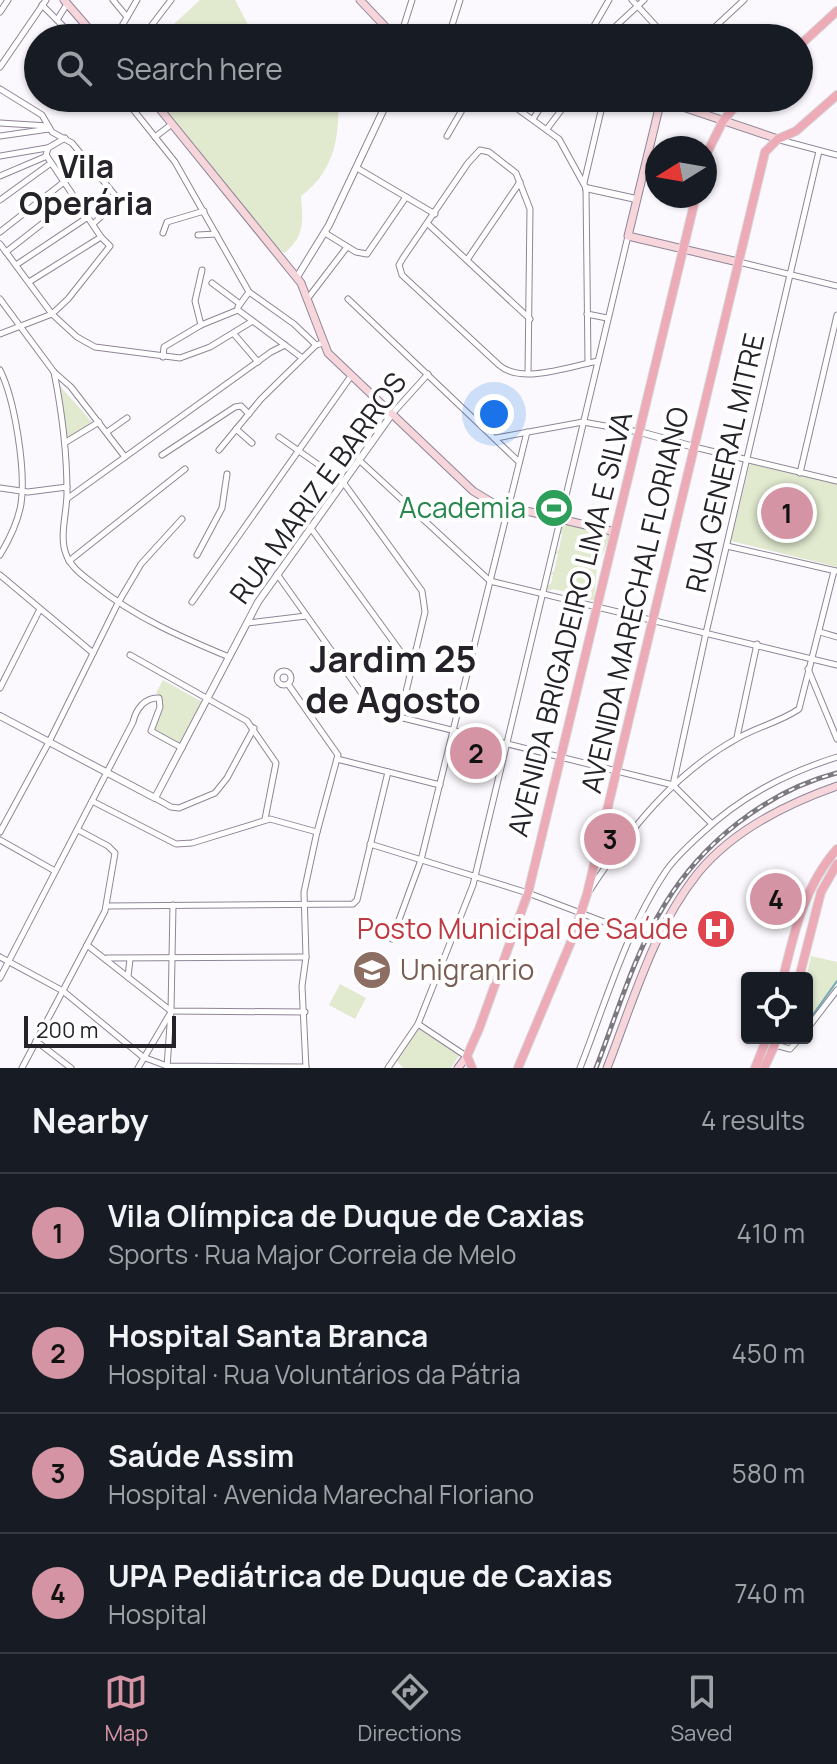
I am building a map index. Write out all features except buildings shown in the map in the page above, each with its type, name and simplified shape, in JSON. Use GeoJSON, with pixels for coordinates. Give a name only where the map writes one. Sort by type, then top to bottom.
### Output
{"type":"FeatureCollection","features":[{"type":"Feature","properties":{"kind":"main road"},"geometry":{"type":"LineString","coordinates":[[360,0],[384,24]]}},
{"type":"Feature","properties":{"kind":"main road"},"geometry":{"type":"LineString","coordinates":[[65,2],[84,24]]}},
{"type":"Feature","properties":{"kind":"main road"},"geometry":{"type":"LineString","coordinates":[[813,33],[837,11]]}},
{"type":"Feature","properties":{"kind":"main road"},"geometry":{"type":"LineString","coordinates":[[696,112],[778,139],[796,131],[837,95]]}},
{"type":"Feature","properties":{"kind":"main road"},"geometry":{"type":"LineString","coordinates":[[162,112],[297,277],[308,298],[319,344],[479,496],[507,507],[615,532]]}},
{"type":"Feature","properties":{"kind":"main road"},"geometry":{"type":"LineString","coordinates":[[655,112],[628,236],[738,262]]}},
{"type":"Feature","properties":{"kind":"main road"},"geometry":{"type":"LineString","coordinates":[[716,136],[729,112]]}},
{"type":"Feature","properties":{"kind":"main road","name":"AVENIDA MARECHAL FLORIANO"},"geometry":{"type":"LineString","coordinates":[[518,1068],[587,894],[763,157],[768,146],[778,139]]}},
{"type":"Feature","properties":{"kind":"main road","name":"AVENIDA BRIGADEIRO LIMA E SILVA"},"geometry":{"type":"LineString","coordinates":[[467,1056],[528,893],[693,208]]}},
{"type":"Feature","properties":{"kind":"main road"},"geometry":{"type":"LineString","coordinates":[[607,1068],[655,943],[698,873],[721,850],[767,816],[805,797],[837,786]]}},
{"type":"Feature","properties":{"kind":"main road"},"geometry":{"type":"LineString","coordinates":[[784,972],[794,933],[813,883],[837,849]]}},
{"type":"Feature","properties":{"kind":"main road"},"geometry":{"type":"LineString","coordinates":[[800,972],[821,892],[837,864]]}},
{"type":"Feature","properties":{"kind":"main road"},"geometry":{"type":"LineString","coordinates":[[794,933],[813,916]]}},
{"type":"Feature","properties":{"kind":"main road"},"geometry":{"type":"LineString","coordinates":[[755,1068],[765,1044]]}},
{"type":"Feature","properties":{"kind":"main road"},"geometry":{"type":"LineString","coordinates":[[764,1068],[775,1044]]}},
{"type":"Feature","properties":{"kind":"main road"},"geometry":{"type":"LineString","coordinates":[[458,1068],[467,1056]]}},
{"type":"Feature","properties":{"kind":"main road"},"geometry":{"type":"LineString","coordinates":[[467,1056],[472,1068]]}},
{"type":"Feature","properties":{"kind":"street"},"geometry":{"type":"LineString","coordinates":[[0,12],[8,0]]}},
{"type":"Feature","properties":{"kind":"street"},"geometry":{"type":"LineString","coordinates":[[113,0],[127,17]]}},
{"type":"Feature","properties":{"kind":"street"},"geometry":{"type":"LineString","coordinates":[[123,24],[137,0]]}},
{"type":"Feature","properties":{"kind":"street"},"geometry":{"type":"LineString","coordinates":[[153,24],[171,0]]}},
{"type":"Feature","properties":{"kind":"street"},"geometry":{"type":"LineString","coordinates":[[403,24],[412,0]]}},
{"type":"Feature","properties":{"kind":"street"},"geometry":{"type":"LineString","coordinates":[[452,24],[460,0]]}},
{"type":"Feature","properties":{"kind":"street"},"geometry":{"type":"LineString","coordinates":[[595,24],[609,0]]}},
{"type":"Feature","properties":{"kind":"street"},"geometry":{"type":"LineString","coordinates":[[632,0],[654,24]]}},
{"type":"Feature","properties":{"kind":"street"},"geometry":{"type":"LineString","coordinates":[[618,24],[644,0]]}},
{"type":"Feature","properties":{"kind":"street"},"geometry":{"type":"LineString","coordinates":[[718,24],[744,0]]}},
{"type":"Feature","properties":{"kind":"street"},"geometry":{"type":"LineString","coordinates":[[57,20],[65,2]]}},
{"type":"Feature","properties":{"kind":"street"},"geometry":{"type":"LineString","coordinates":[[30,24],[44,3],[61,24]]}},
{"type":"Feature","properties":{"kind":"street"},"geometry":{"type":"LineString","coordinates":[[0,67],[24,32]]}},
{"type":"Feature","properties":{"kind":"street"},"geometry":{"type":"LineString","coordinates":[[0,89],[24,104]]}},
{"type":"Feature","properties":{"kind":"street"},"geometry":{"type":"LineString","coordinates":[[37,112],[48,127]]}},
{"type":"Feature","properties":{"kind":"street"},"geometry":{"type":"LineString","coordinates":[[136,112],[175,162],[249,292],[319,344],[302,357],[219,450]]}},
{"type":"Feature","properties":{"kind":"street"},"geometry":{"type":"LineString","coordinates":[[297,277],[325,233],[383,112]]}},
{"type":"Feature","properties":{"kind":"street"},"geometry":{"type":"LineString","coordinates":[[447,136],[461,112]]}},
{"type":"Feature","properties":{"kind":"street"},"geometry":{"type":"LineString","coordinates":[[523,112],[565,147],[585,186],[636,199]]}},
{"type":"Feature","properties":{"kind":"street"},"geometry":{"type":"LineString","coordinates":[[533,119],[538,112]]}},
{"type":"Feature","properties":{"kind":"street"},"geometry":{"type":"LineString","coordinates":[[547,129],[560,112]]}},
{"type":"Feature","properties":{"kind":"street"},"geometry":{"type":"LineString","coordinates":[[588,363],[585,186],[601,112]]}},
{"type":"Feature","properties":{"kind":"street"},"geometry":{"type":"LineString","coordinates":[[0,123],[48,127],[86,158],[119,200],[93,224]]}},
{"type":"Feature","properties":{"kind":"street"},"geometry":{"type":"LineString","coordinates":[[155,137],[172,124]]}},
{"type":"Feature","properties":{"kind":"street"},"geometry":{"type":"LineString","coordinates":[[0,136],[48,127]]}},
{"type":"Feature","properties":{"kind":"street"},"geometry":{"type":"LineString","coordinates":[[795,144],[796,131]]}},
{"type":"Feature","properties":{"kind":"street"},"geometry":{"type":"LineString","coordinates":[[0,156],[48,148],[65,138]]}},
{"type":"Feature","properties":{"kind":"street"},"geometry":{"type":"LineString","coordinates":[[778,139],[837,155]]}},
{"type":"Feature","properties":{"kind":"street"},"geometry":{"type":"LineString","coordinates":[[0,334],[52,314],[68,299],[110,246],[51,163],[47,156],[48,148]]}},
{"type":"Feature","properties":{"kind":"street"},"geometry":{"type":"LineString","coordinates":[[528,374],[531,222],[527,196],[510,167],[489,152],[480,150],[399,265],[402,275],[505,371],[519,375],[528,374],[598,361]]}},
{"type":"Feature","properties":{"kind":"street","name":"RUA GENERAL MITRE"},"geometry":{"type":"LineString","coordinates":[[673,785],[819,151]]}},
{"type":"Feature","properties":{"kind":"street"},"geometry":{"type":"LineString","coordinates":[[0,176],[47,156]]}},
{"type":"Feature","properties":{"kind":"street"},"geometry":{"type":"LineString","coordinates":[[0,200],[51,163]]}},
{"type":"Feature","properties":{"kind":"street"},"geometry":{"type":"LineString","coordinates":[[357,168],[435,214]]}},
{"type":"Feature","properties":{"kind":"street"},"geometry":{"type":"LineString","coordinates":[[467,260],[520,181]]}},
{"type":"Feature","properties":{"kind":"street"},"geometry":{"type":"LineString","coordinates":[[0,232],[64,182]]}},
{"type":"Feature","properties":{"kind":"street"},"geometry":{"type":"LineString","coordinates":[[325,233],[360,254],[369,253],[406,197]]}},
{"type":"Feature","properties":{"kind":"street"},"geometry":{"type":"LineString","coordinates":[[6,252],[75,198]]}},
{"type":"Feature","properties":{"kind":"street"},"geometry":{"type":"LineString","coordinates":[[163,233],[167,222],[204,211]]}},
{"type":"Feature","properties":{"kind":"street"},"geometry":{"type":"LineString","coordinates":[[16,265],[88,217]]}},
{"type":"Feature","properties":{"kind":"street"},"geometry":{"type":"LineString","coordinates":[[428,224],[531,320]]}},
{"type":"Feature","properties":{"kind":"street"},"geometry":{"type":"LineString","coordinates":[[198,235],[216,234]]}},
{"type":"Feature","properties":{"kind":"street"},"geometry":{"type":"LineString","coordinates":[[392,1067],[418,1024],[465,909],[475,876],[628,236]]}},
{"type":"Feature","properties":{"kind":"street"},"geometry":{"type":"LineString","coordinates":[[29,282],[101,237]]}},
{"type":"Feature","properties":{"kind":"street"},"geometry":{"type":"LineString","coordinates":[[0,244],[52,314],[88,344],[172,359],[189,356],[251,322]]}},
{"type":"Feature","properties":{"kind":"street"},"geometry":{"type":"LineString","coordinates":[[308,298],[347,247]]}},
{"type":"Feature","properties":{"kind":"street"},"geometry":{"type":"LineString","coordinates":[[738,262],[837,286]]}},
{"type":"Feature","properties":{"kind":"street"},"geometry":{"type":"LineString","coordinates":[[201,325],[195,301],[202,270]]}},
{"type":"Feature","properties":{"kind":"street"},"geometry":{"type":"LineString","coordinates":[[212,283],[251,322],[302,357]]}},
{"type":"Feature","properties":{"kind":"street"},"geometry":{"type":"LineString","coordinates":[[163,357],[164,347],[239,307],[249,292]]}},
{"type":"Feature","properties":{"kind":"street"},"geometry":{"type":"LineString","coordinates":[[0,299],[54,372],[71,387],[125,457]]}},
{"type":"Feature","properties":{"kind":"street"},"geometry":{"type":"LineString","coordinates":[[348,299],[519,462]]}},
{"type":"Feature","properties":{"kind":"street"},"geometry":{"type":"LineString","coordinates":[[587,314],[607,318]]}},
{"type":"Feature","properties":{"kind":"street"},"geometry":{"type":"LineString","coordinates":[[800,473],[837,315]]}},
{"type":"Feature","properties":{"kind":"street"},"geometry":{"type":"LineString","coordinates":[[234,334],[258,362]]}},
{"type":"Feature","properties":{"kind":"street"},"geometry":{"type":"LineString","coordinates":[[67,499],[285,345]]}},
{"type":"Feature","properties":{"kind":"street"},"geometry":{"type":"LineString","coordinates":[[0,370],[14,413],[22,492],[17,518],[0,555]]}},
{"type":"Feature","properties":{"kind":"street"},"geometry":{"type":"LineString","coordinates":[[54,372],[65,443],[67,499],[64,545],[69,561],[118,603],[157,626],[229,657]]}},
{"type":"Feature","properties":{"kind":"street","name":"RUA MARIZ E BARROS"},"geometry":{"type":"LineString","coordinates":[[155,798],[258,602],[392,414],[428,374]]}},
{"type":"Feature","properties":{"kind":"street"},"geometry":{"type":"LineString","coordinates":[[192,602],[351,376]]}},
{"type":"Feature","properties":{"kind":"street"},"geometry":{"type":"LineString","coordinates":[[162,455],[235,407],[241,406],[249,414]]}},
{"type":"Feature","properties":{"kind":"street"},"geometry":{"type":"LineString","coordinates":[[107,432],[127,418]]}},
{"type":"Feature","properties":{"kind":"street"},"geometry":{"type":"LineString","coordinates":[[65,443],[99,422]]}},
{"type":"Feature","properties":{"kind":"street"},"geometry":{"type":"LineString","coordinates":[[496,438],[583,422],[640,432],[837,481]]}},
{"type":"Feature","properties":{"kind":"street"},"geometry":{"type":"LineString","coordinates":[[236,429],[252,443]]}},
{"type":"Feature","properties":{"kind":"street"},"geometry":{"type":"LineString","coordinates":[[392,939],[421,860],[527,432]]}},
{"type":"Feature","properties":{"kind":"street"},"geometry":{"type":"LineString","coordinates":[[279,437],[343,482],[425,598],[425,612],[400,717]]}},
{"type":"Feature","properties":{"kind":"street"},"geometry":{"type":"LineString","coordinates":[[359,460],[490,581],[837,665]]}},
{"type":"Feature","properties":{"kind":"street"},"geometry":{"type":"LineString","coordinates":[[69,561],[185,469]]}},
{"type":"Feature","properties":{"kind":"street"},"geometry":{"type":"LineString","coordinates":[[197,555],[222,508],[227,474]]}},
{"type":"Feature","properties":{"kind":"street"},"geometry":{"type":"LineString","coordinates":[[0,488],[22,492],[67,487]]}},
{"type":"Feature","properties":{"kind":"street"},"geometry":{"type":"LineString","coordinates":[[0,832],[118,603],[141,564],[182,519]]}},
{"type":"Feature","properties":{"kind":"street"},"geometry":{"type":"LineString","coordinates":[[310,527],[412,667]]}},
{"type":"Feature","properties":{"kind":"street"},"geometry":{"type":"LineString","coordinates":[[587,894],[621,842],[673,785],[737,738],[797,711],[835,571],[727,546]]}},
{"type":"Feature","properties":{"kind":"street"},"geometry":{"type":"LineString","coordinates":[[277,574],[379,712],[673,785],[712,824]]}},
{"type":"Feature","properties":{"kind":"street"},"geometry":{"type":"LineString","coordinates":[[0,575],[93,653]]}},
{"type":"Feature","properties":{"kind":"street"},"geometry":{"type":"LineString","coordinates":[[829,596],[837,598]]}},
{"type":"Feature","properties":{"kind":"street"},"geometry":{"type":"LineString","coordinates":[[0,688],[40,609]]}},
{"type":"Feature","properties":{"kind":"street"},"geometry":{"type":"LineString","coordinates":[[247,623],[306,616]]}},
{"type":"Feature","properties":{"kind":"street"},"geometry":{"type":"LineString","coordinates":[[820,632],[837,637]]}},
{"type":"Feature","properties":{"kind":"street"},"geometry":{"type":"LineString","coordinates":[[737,738],[757,644]]}},
{"type":"Feature","properties":{"kind":"street"},"geometry":{"type":"LineString","coordinates":[[130,655],[243,718],[254,728],[276,763],[265,819]]}},
{"type":"Feature","properties":{"kind":"street"},"geometry":{"type":"LineString","coordinates":[[808,668],[837,739]]}},
{"type":"Feature","properties":{"kind":"street"},"geometry":{"type":"LineString","coordinates":[[0,957],[63,991],[143,1057],[167,1067],[306,1067],[302,986],[306,957],[304,892],[337,759],[335,749],[288,684]]}},
{"type":"Feature","properties":{"kind":"street"},"geometry":{"type":"LineString","coordinates":[[0,978],[78,830],[137,708],[155,697],[159,698],[151,731],[182,748]]}},
{"type":"Feature","properties":{"kind":"street"},"geometry":{"type":"LineString","coordinates":[[0,716],[171,807],[179,808],[215,793],[223,785],[254,728]]}},
{"type":"Feature","properties":{"kind":"street"},"geometry":{"type":"LineString","coordinates":[[580,1068],[633,933],[649,898],[668,868],[712,824],[761,788],[811,765],[837,757]]}},
{"type":"Feature","properties":{"kind":"street"},"geometry":{"type":"LineString","coordinates":[[337,759],[440,785]]}},
{"type":"Feature","properties":{"kind":"street"},"geometry":{"type":"LineString","coordinates":[[107,906],[346,905],[355,902],[388,772]]}},
{"type":"Feature","properties":{"kind":"street"},"geometry":{"type":"LineString","coordinates":[[92,801],[180,845],[265,819],[275,819],[317,832]]}},
{"type":"Feature","properties":{"kind":"street"},"geometry":{"type":"LineString","coordinates":[[22,1068],[107,906],[115,853],[78,830]]}},
{"type":"Feature","properties":{"kind":"street"},"geometry":{"type":"LineString","coordinates":[[0,840],[55,871]]}},
{"type":"Feature","properties":{"kind":"street"},"geometry":{"type":"LineString","coordinates":[[370,844],[528,893],[633,933]]}},
{"type":"Feature","properties":{"kind":"street"},"geometry":{"type":"LineString","coordinates":[[167,1067],[173,905]]}},
{"type":"Feature","properties":{"kind":"street"},"geometry":{"type":"LineString","coordinates":[[87,945],[171,1011],[305,1012]]}},
{"type":"Feature","properties":{"kind":"street"},"geometry":{"type":"LineString","coordinates":[[105,958],[306,957]]}},
{"type":"Feature","properties":{"kind":"street"},"geometry":{"type":"LineString","coordinates":[[128,977],[130,959]]}},
{"type":"Feature","properties":{"kind":"street"},"geometry":{"type":"LineString","coordinates":[[813,1021],[837,990]]}},
{"type":"Feature","properties":{"kind":"street"},"geometry":{"type":"LineString","coordinates":[[138,1068],[171,1011]]}},
{"type":"Feature","properties":{"kind":"street"},"geometry":{"type":"LineString","coordinates":[[418,1024],[467,1056]]}},
{"type":"Feature","properties":{"kind":"street"},"geometry":{"type":"LineString","coordinates":[[36,1041],[71,1068]]}},
{"type":"Feature","properties":{"kind":"green space"},"geometry":{"type":"Polygon","coordinates":[[[200,0],[235,0],[248,24],[174,24],[200,0]]]}},
{"type":"Feature","properties":{"kind":"green space"},"geometry":{"type":"Polygon","coordinates":[[[165,112],[338,112],[336,140],[328,165],[301,196],[299,234],[285,253],[276,249],[165,112]]]}},
{"type":"Feature","properties":{"kind":"green space"},"geometry":{"type":"Polygon","coordinates":[[[59,385],[92,422],[66,441],[59,385]]]}},
{"type":"Feature","properties":{"kind":"green space"},"geometry":{"type":"Polygon","coordinates":[[[750,463],[837,484],[837,567],[731,541],[750,463]]]}},
{"type":"Feature","properties":{"kind":"green space"},"geometry":{"type":"Polygon","coordinates":[[[562,522],[593,532],[597,529],[609,533],[597,567],[594,600],[546,588],[553,574],[548,576],[554,571],[558,553],[553,556],[559,549],[562,534],[558,536],[562,522]]]}},
{"type":"Feature","properties":{"kind":"green space"},"geometry":{"type":"Polygon","coordinates":[[[163,680],[204,703],[182,745],[152,730],[162,699],[156,693],[163,680]]]}},
{"type":"Feature","properties":{"kind":"green space"},"geometry":{"type":"Polygon","coordinates":[[[811,956],[837,962],[837,980],[813,1013],[813,972],[807,972],[811,956]]]}},
{"type":"Feature","properties":{"kind":"green space"},"geometry":{"type":"Polygon","coordinates":[[[340,984],[366,998],[355,1019],[329,1005],[340,984]]]}},
{"type":"Feature","properties":{"kind":"green space"},"geometry":{"type":"Polygon","coordinates":[[[417,1028],[460,1054],[451,1068],[403,1068],[397,1061],[417,1028]]]}},
{"type":"Feature","properties":{"kind":"waterway"},"geometry":{"type":"LineString","coordinates":[[813,1015],[837,981]]}},
{"type":"Feature","properties":{"kind":"railway"},"geometry":{"type":"LineString","coordinates":[[596,1068],[644,943],[680,882],[717,840],[762,806],[786,792],[837,773]]}},
{"type":"Feature","properties":{"kind":"place","name":"Academia"},"geometry":{"type":"Point","coordinates":[554,508]}},
{"type":"Feature","properties":{"kind":"place","name":"Vila Olímpica de Duque de Caxias"},"geometry":{"type":"Point","coordinates":[787,513]}},
{"type":"Feature","properties":{"kind":"place","name":"Hospital Santa Branca"},"geometry":{"type":"Point","coordinates":[476,753]}},
{"type":"Feature","properties":{"kind":"place","name":"Saúde Assim"},"geometry":{"type":"Point","coordinates":[610,839]}},
{"type":"Feature","properties":{"kind":"place","name":"UPA Pediátrica de Duque de Caxias"},"geometry":{"type":"Point","coordinates":[776,899]}},
{"type":"Feature","properties":{"kind":"place","name":"Posto Municipal de Saúde"},"geometry":{"type":"Point","coordinates":[716,929]}},
{"type":"Feature","properties":{"kind":"place","name":"Unigranrio"},"geometry":{"type":"Point","coordinates":[372,970]}},
{"type":"Feature","properties":{"kind":"district","name":"Vila Operária"},"geometry":{"type":"Point","coordinates":[86,186]}},
{"type":"Feature","properties":{"kind":"district","name":"Jardim 25 de Agosto"},"geometry":{"type":"Point","coordinates":[393,680]}}]}
